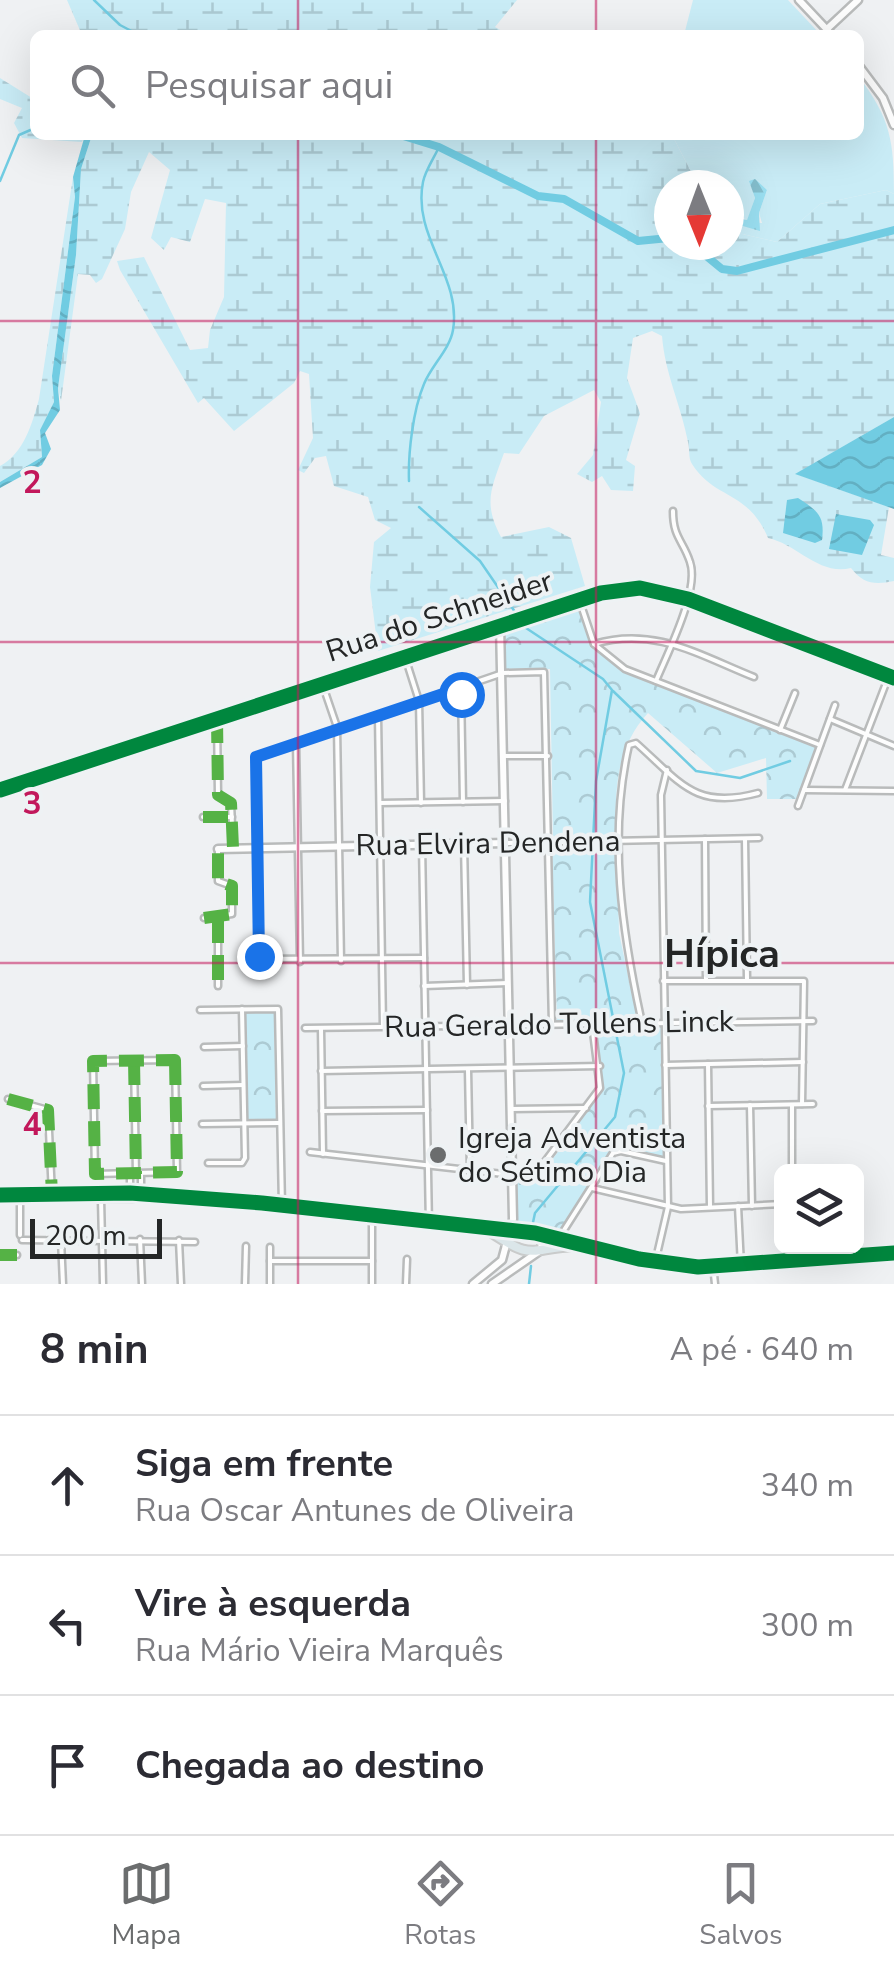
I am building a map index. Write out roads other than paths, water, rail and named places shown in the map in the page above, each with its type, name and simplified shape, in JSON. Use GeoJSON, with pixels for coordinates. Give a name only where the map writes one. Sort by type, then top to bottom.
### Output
{"type":"FeatureCollection","features":[{"type":"Feature","properties":{"kind":"main road"},"geometry":{"type":"LineString","coordinates":[[100,1196],[142,1194],[511,1230],[640,1259],[698,1267],[894,1253]]}},
{"type":"Feature","properties":{"kind":"main road"},"geometry":{"type":"LineString","coordinates":[[0,1195],[155,1196]]}},
{"type":"Feature","properties":{"kind":"main road"},"geometry":{"type":"LineString","coordinates":[[484,1230],[508,1246],[539,1252],[584,1246]]}},
{"type":"Feature","properties":{"kind":"street"},"geometry":{"type":"LineString","coordinates":[[800,0],[827,30]]}},
{"type":"Feature","properties":{"kind":"street"},"geometry":{"type":"LineString","coordinates":[[831,30],[858,0]]}},
{"type":"Feature","properties":{"kind":"street"},"geometry":{"type":"LineString","coordinates":[[864,73],[882,98],[894,125]]}},
{"type":"Feature","properties":{"kind":"street"},"geometry":{"type":"LineString","coordinates":[[656,682],[688,599],[690,561],[674,537],[673,512]]}},
{"type":"Feature","properties":{"kind":"street","name":"Rua do Schneider"},"geometry":{"type":"LineString","coordinates":[[0,790],[518,618],[579,599],[640,588],[688,599],[892,677]]}},
{"type":"Feature","properties":{"kind":"street"},"geometry":{"type":"LineString","coordinates":[[579,599],[594,644],[625,670],[820,745]]}},
{"type":"Feature","properties":{"kind":"street"},"geometry":{"type":"LineString","coordinates":[[473,1284],[502,1260],[512,1219],[500,625]]}},
{"type":"Feature","properties":{"kind":"street"},"geometry":{"type":"LineString","coordinates":[[594,644],[624,635],[670,644],[754,676]]}},
{"type":"Feature","properties":{"kind":"street"},"geometry":{"type":"LineString","coordinates":[[405,656],[419,701],[421,802]]}},
{"type":"Feature","properties":{"kind":"street"},"geometry":{"type":"LineString","coordinates":[[259,961],[256,757],[503,673],[546,673],[552,1024]]}},
{"type":"Feature","properties":{"kind":"street"},"geometry":{"type":"LineString","coordinates":[[845,790],[892,677]]}},
{"type":"Feature","properties":{"kind":"street"},"geometry":{"type":"LineString","coordinates":[[322,684],[337,727],[341,961]]}},
{"type":"Feature","properties":{"kind":"street"},"geometry":{"type":"LineString","coordinates":[[461,688],[463,802]]}},
{"type":"Feature","properties":{"kind":"street"},"geometry":{"type":"LineString","coordinates":[[780,730],[795,692]]}},
{"type":"Feature","properties":{"kind":"street"},"geometry":{"type":"LineString","coordinates":[[798,806],[835,706]]}},
{"type":"Feature","properties":{"kind":"street"},"geometry":{"type":"LineString","coordinates":[[378,714],[383,1026]]}},
{"type":"Feature","properties":{"kind":"street"},"geometry":{"type":"LineString","coordinates":[[217,718],[218,796],[231,804],[232,848]]}},
{"type":"Feature","properties":{"kind":"street"},"geometry":{"type":"LineString","coordinates":[[830,719],[894,746]]}},
{"type":"Feature","properties":{"kind":"street"},"geometry":{"type":"LineString","coordinates":[[296,742],[300,962]]}},
{"type":"Feature","properties":{"kind":"street"},"geometry":{"type":"LineString","coordinates":[[642,1022],[622,932],[619,787],[628,746],[636,743],[699,796],[716,800],[758,792]]}},
{"type":"Feature","properties":{"kind":"street"},"geometry":{"type":"LineString","coordinates":[[504,756],[548,756]]}},
{"type":"Feature","properties":{"kind":"street"},"geometry":{"type":"LineString","coordinates":[[656,1262],[668,1207],[661,795],[667,770]]}},
{"type":"Feature","properties":{"kind":"street"},"geometry":{"type":"LineString","coordinates":[[804,790],[894,791]]}},
{"type":"Feature","properties":{"kind":"street"},"geometry":{"type":"LineString","coordinates":[[380,804],[505,801]]}},
{"type":"Feature","properties":{"kind":"street"},"geometry":{"type":"LineString","coordinates":[[204,817],[232,818]]}},
{"type":"Feature","properties":{"kind":"street"},"geometry":{"type":"LineString","coordinates":[[745,838],[748,979]]}},
{"type":"Feature","properties":{"kind":"street","name":"Rua Elvira Dendena"},"geometry":{"type":"LineString","coordinates":[[218,849],[759,838]]}},
{"type":"Feature","properties":{"kind":"street"},"geometry":{"type":"LineString","coordinates":[[705,840],[706,980]]}},
{"type":"Feature","properties":{"kind":"street"},"geometry":{"type":"LineString","coordinates":[[464,844],[467,984]]}},
{"type":"Feature","properties":{"kind":"street"},"geometry":{"type":"LineString","coordinates":[[422,845],[429,1224]]}},
{"type":"Feature","properties":{"kind":"street"},"geometry":{"type":"LineString","coordinates":[[204,918],[232,914],[232,886],[218,884],[218,849]]}},
{"type":"Feature","properties":{"kind":"street"},"geometry":{"type":"LineString","coordinates":[[218,918],[218,986]]}},
{"type":"Feature","properties":{"kind":"street"},"geometry":{"type":"LineString","coordinates":[[245,959],[300,962],[424,958]]}},
{"type":"Feature","properties":{"kind":"street"},"geometry":{"type":"LineString","coordinates":[[664,981],[804,981],[802,1104]]}},
{"type":"Feature","properties":{"kind":"street"},"geometry":{"type":"LineString","coordinates":[[424,986],[508,983]]}},
{"type":"Feature","properties":{"kind":"street"},"geometry":{"type":"LineString","coordinates":[[208,1163],[244,1161],[242,1009]]}},
{"type":"Feature","properties":{"kind":"street"},"geometry":{"type":"LineString","coordinates":[[200,1010],[278,1009],[282,1208]]}},
{"type":"Feature","properties":{"kind":"street","name":"Rua Geraldo Tollens Linck"},"geometry":{"type":"LineString","coordinates":[[305,1028],[813,1020]]}},
{"type":"Feature","properties":{"kind":"street"},"geometry":{"type":"LineString","coordinates":[[310,1152],[512,1175],[544,1167],[600,1088],[592,1024]]}},
{"type":"Feature","properties":{"kind":"street"},"geometry":{"type":"LineString","coordinates":[[320,1028],[323,1154]]}},
{"type":"Feature","properties":{"kind":"street"},"geometry":{"type":"LineString","coordinates":[[204,1047],[243,1046]]}},
{"type":"Feature","properties":{"kind":"street"},"geometry":{"type":"LineString","coordinates":[[134,1060],[136,1174],[142,1194]]}},
{"type":"Feature","properties":{"kind":"street"},"geometry":{"type":"LineString","coordinates":[[134,1060],[176,1060],[178,1172],[95,1174],[93,1062],[134,1060]]}},
{"type":"Feature","properties":{"kind":"street"},"geometry":{"type":"LineString","coordinates":[[665,1065],[803,1062]]}},
{"type":"Feature","properties":{"kind":"street"},"geometry":{"type":"LineString","coordinates":[[708,1064],[710,1208]]}},
{"type":"Feature","properties":{"kind":"street"},"geometry":{"type":"LineString","coordinates":[[321,1071],[600,1066]]}},
{"type":"Feature","properties":{"kind":"street"},"geometry":{"type":"LineString","coordinates":[[468,1069],[470,1170]]}},
{"type":"Feature","properties":{"kind":"street"},"geometry":{"type":"LineString","coordinates":[[203,1086],[243,1085]]}},
{"type":"Feature","properties":{"kind":"street"},"geometry":{"type":"LineString","coordinates":[[8,1099],[48,1110],[52,1195]]}},
{"type":"Feature","properties":{"kind":"street"},"geometry":{"type":"LineString","coordinates":[[792,1104],[792,1164]]}},
{"type":"Feature","properties":{"kind":"street"},"geometry":{"type":"LineString","coordinates":[[708,1106],[814,1104]]}},
{"type":"Feature","properties":{"kind":"street"},"geometry":{"type":"LineString","coordinates":[[750,1106],[752,1206]]}},
{"type":"Feature","properties":{"kind":"street"},"geometry":{"type":"LineString","coordinates":[[511,1110],[587,1108]]}},
{"type":"Feature","properties":{"kind":"street"},"geometry":{"type":"LineString","coordinates":[[322,1111],[427,1110]]}},
{"type":"Feature","properties":{"kind":"street"},"geometry":{"type":"LineString","coordinates":[[202,1124],[280,1123]]}},
{"type":"Feature","properties":{"kind":"street"},"geometry":{"type":"LineString","coordinates":[[559,1238],[616,1151],[667,1162]]}},
{"type":"Feature","properties":{"kind":"street"},"geometry":{"type":"LineString","coordinates":[[130,1194],[136,1174]]}},
{"type":"Feature","properties":{"kind":"street"},"geometry":{"type":"LineString","coordinates":[[592,1188],[668,1207],[774,1205]]}},
{"type":"Feature","properties":{"kind":"street"},"geometry":{"type":"LineString","coordinates":[[20,1195],[21,1238],[196,1242]]}},
{"type":"Feature","properties":{"kind":"street"},"geometry":{"type":"LineString","coordinates":[[100,1196],[103,1284]]}},
{"type":"Feature","properties":{"kind":"street"},"geometry":{"type":"LineString","coordinates":[[738,1206],[741,1265]]}},
{"type":"Feature","properties":{"kind":"street"},"geometry":{"type":"LineString","coordinates":[[372,1218],[372,1284]]}},
{"type":"Feature","properties":{"kind":"street"},"geometry":{"type":"LineString","coordinates":[[488,1273],[499,1282],[539,1252],[542,1240],[535,1234]]}},
{"type":"Feature","properties":{"kind":"street"},"geometry":{"type":"LineString","coordinates":[[498,1238],[502,1260]]}},
{"type":"Feature","properties":{"kind":"street"},"geometry":{"type":"LineString","coordinates":[[61,1240],[63,1284]]}},
{"type":"Feature","properties":{"kind":"street"},"geometry":{"type":"LineString","coordinates":[[140,1240],[142,1284]]}},
{"type":"Feature","properties":{"kind":"street"},"geometry":{"type":"LineString","coordinates":[[179,1240],[180,1284]]}},
{"type":"Feature","properties":{"kind":"street"},"geometry":{"type":"LineString","coordinates":[[245,1284],[246,1246]]}},
{"type":"Feature","properties":{"kind":"street"},"geometry":{"type":"LineString","coordinates":[[270,1247],[270,1284]]}},
{"type":"Feature","properties":{"kind":"street"},"geometry":{"type":"LineString","coordinates":[[0,1255],[17,1255]]}},
{"type":"Feature","properties":{"kind":"street"},"geometry":{"type":"LineString","coordinates":[[406,1259],[406,1284]]}},
{"type":"Feature","properties":{"kind":"street"},"geometry":{"type":"LineString","coordinates":[[270,1261],[372,1261]]}},
{"type":"Feature","properties":{"kind":"street"},"geometry":{"type":"LineString","coordinates":[[713,1267],[716,1284]]}},
{"type":"Feature","properties":{"kind":"water"},"geometry":{"type":"Polygon","coordinates":[[[84,140],[90,140],[81,169],[76,255],[58,388],[60,410],[45,433],[51,449],[42,465],[0,488],[0,482],[42,457],[40,430],[54,402],[52,376],[75,197],[73,177],[84,140]]]}},
{"type":"Feature","properties":{"kind":"water"},"geometry":{"type":"Polygon","coordinates":[[[894,417],[894,509],[795,474],[894,417]]]}},
{"type":"Feature","properties":{"kind":"water"},"geometry":{"type":"Polygon","coordinates":[[[798,498],[819,515],[822,540],[815,543],[783,533],[787,500],[798,498]]]}},
{"type":"Feature","properties":{"kind":"water"},"geometry":{"type":"Polygon","coordinates":[[[836,514],[870,520],[874,525],[862,555],[829,549],[836,514]]]}},
{"type":"Feature","properties":{"kind":"waterway"},"geometry":{"type":"LineString","coordinates":[[94,0],[130,30]]}},
{"type":"Feature","properties":{"kind":"waterway"},"geometry":{"type":"LineString","coordinates":[[0,181],[19,135],[30,130]]}},
{"type":"Feature","properties":{"kind":"waterway"},"geometry":{"type":"LineString","coordinates":[[416,140],[439,147],[538,196],[564,199],[638,241],[654,239]]}},
{"type":"Feature","properties":{"kind":"waterway"},"geometry":{"type":"LineString","coordinates":[[409,481],[412,432],[420,394],[453,330],[451,292],[424,221],[422,202],[424,178],[439,147]]}},
{"type":"Feature","properties":{"kind":"waterway"},"geometry":{"type":"LineString","coordinates":[[711,260],[722,269],[737,271],[894,230]]}},
{"type":"Feature","properties":{"kind":"waterway"},"geometry":{"type":"LineString","coordinates":[[419,507],[480,561],[526,628],[603,679],[612,690],[596,781],[590,902],[624,1073],[615,1117],[535,1213],[532,1227]]}},
{"type":"Feature","properties":{"kind":"waterway"},"geometry":{"type":"LineString","coordinates":[[613,691],[696,771],[740,778],[790,761]]}},
{"type":"Feature","properties":{"kind":"waterway"},"geometry":{"type":"LineString","coordinates":[[529,1284],[531,1266]]}},
{"type":"Feature","properties":{"kind":"place","name":"Igreja Adventista do Sétimo Dia"},"geometry":{"type":"Point","coordinates":[438,1155]}},
{"type":"Feature","properties":{"kind":"district","name":"Hípica"},"geometry":{"type":"Point","coordinates":[722,953]}}]}
